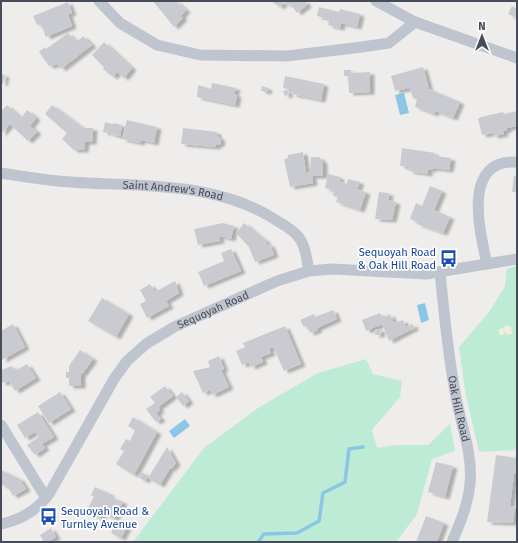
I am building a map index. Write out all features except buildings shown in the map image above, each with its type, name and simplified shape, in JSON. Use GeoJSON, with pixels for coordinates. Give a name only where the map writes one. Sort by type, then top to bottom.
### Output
{"type":"FeatureCollection","features":[{"type":"Feature","properties":{"kind":"street"},"geometry":{"type":"LineString","coordinates":[[98,1],[120,23],[157,45],[200,55],[287,56],[389,43],[415,22]]}},
{"type":"Feature","properties":{"kind":"street"},"geometry":{"type":"LineString","coordinates":[[376,1],[415,22],[517,58]]}},
{"type":"Feature","properties":{"kind":"street"},"geometry":{"type":"LineString","coordinates":[[487,264],[479,216],[478,194],[484,178],[495,166],[510,162],[517,162]]}},
{"type":"Feature","properties":{"kind":"street","name":"Saint Andrew's Road"},"geometry":{"type":"LineString","coordinates":[[1,173],[58,181],[168,187],[204,192],[233,200],[268,214],[301,239],[309,271]]}},
{"type":"Feature","properties":{"kind":"street","name":"Sequoyah Road"},"geometry":{"type":"LineString","coordinates":[[1,524],[13,522],[39,508],[114,379],[127,361],[146,344],[174,327],[277,281],[309,271],[332,269],[426,274],[517,259]]}},
{"type":"Feature","properties":{"kind":"street","name":"Oak Hill Road"},"geometry":{"type":"LineString","coordinates":[[440,272],[456,396],[470,466],[468,500],[452,542]]}},
{"type":"Feature","properties":{"kind":"street"},"geometry":{"type":"LineString","coordinates":[[1,425],[46,498]]}},
{"type":"Feature","properties":{"kind":"green space"},"geometry":{"type":"Polygon","coordinates":[[[517,266],[517,450],[479,452],[465,391],[459,347],[489,312],[505,286],[507,269],[517,266]]]}},
{"type":"Feature","properties":{"kind":"green space"},"geometry":{"type":"Polygon","coordinates":[[[366,359],[373,374],[402,381],[400,397],[372,430],[377,448],[396,445],[428,445],[450,424],[455,451],[432,459],[417,514],[396,542],[133,542],[204,448],[258,408],[318,373],[366,359]]]}},
{"type":"Feature","properties":{"kind":"sand"},"geometry":{"type":"Polygon","coordinates":[[[508,325],[511,327],[512,334],[507,335],[505,332],[503,335],[500,335],[498,330],[508,325]]]}},
{"type":"Feature","properties":{"kind":"water"},"geometry":{"type":"Polygon","coordinates":[[[404,93],[409,113],[400,115],[395,95],[404,93]]]}},
{"type":"Feature","properties":{"kind":"water"},"geometry":{"type":"Polygon","coordinates":[[[425,303],[429,320],[421,323],[417,305],[425,303]]]}},
{"type":"Feature","properties":{"kind":"water"},"geometry":{"type":"Polygon","coordinates":[[[185,419],[190,426],[174,438],[169,431],[185,419]]]}},
{"type":"Feature","properties":{"kind":"waterway"},"geometry":{"type":"LineString","coordinates":[[258,542],[264,534],[297,533],[319,521],[323,493],[345,482],[349,449],[363,447]]}},
{"type":"Feature","properties":{"kind":"place","name":"Sequoyah Road & Oak Hill Road"},"geometry":{"type":"Point","coordinates":[449,258]}},
{"type":"Feature","properties":{"kind":"place","name":"Sequoyah Road & Turnley Avenue"},"geometry":{"type":"Point","coordinates":[48,517]}}]}
